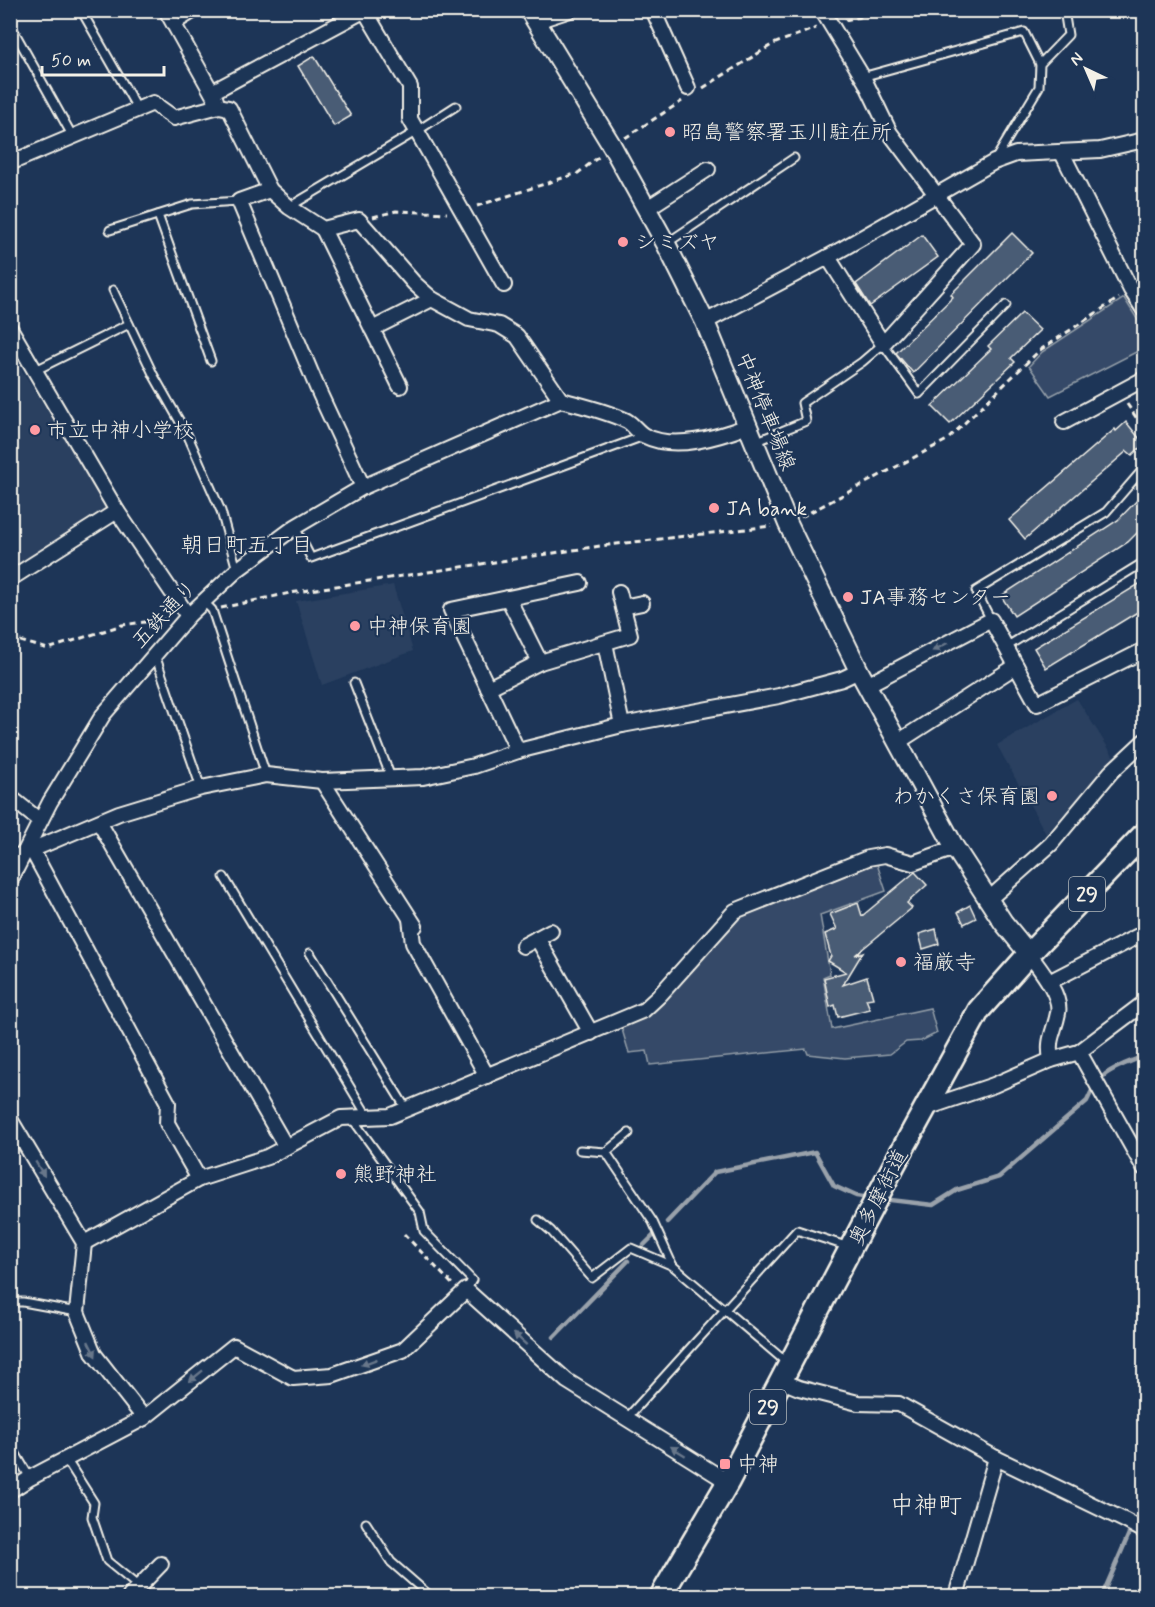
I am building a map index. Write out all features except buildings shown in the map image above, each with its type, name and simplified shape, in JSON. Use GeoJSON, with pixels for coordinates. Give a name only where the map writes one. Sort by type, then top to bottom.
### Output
{"type":"FeatureCollection","features":[{"type":"Feature","properties":{"kind":"main road","name":"中神停車場線"},"geometry":{"type":"LineString","coordinates":[[532,16],[612,146],[666,244],[705,322],[788,524],[863,678],[955,848],[988,900],[1029,954]]}},
{"type":"Feature","properties":{"kind":"main road","name":"奥多摩街道"},"geometry":{"type":"LineString","coordinates":[[662,1596],[728,1482],[894,1165],[980,1010],[1029,954],[1144,834]]}},
{"type":"Feature","properties":{"kind":"street"},"geometry":{"type":"LineString","coordinates":[[166,10],[219,106]]}},
{"type":"Feature","properties":{"kind":"street"},"geometry":{"type":"LineString","coordinates":[[212,92],[365,10],[410,87],[410,119],[504,285]]}},
{"type":"Feature","properties":{"kind":"street"},"geometry":{"type":"LineString","coordinates":[[532,16],[570,10]]}},
{"type":"Feature","properties":{"kind":"street"},"geometry":{"type":"LineString","coordinates":[[653,10],[685,95]]}},
{"type":"Feature","properties":{"kind":"street"},"geometry":{"type":"LineString","coordinates":[[822,10],[862,77],[890,133],[973,244],[884,344],[828,257]]}},
{"type":"Feature","properties":{"kind":"street"},"geometry":{"type":"LineString","coordinates":[[10,164],[153,103],[174,118],[219,106],[229,108],[270,190],[289,207],[323,229],[400,386]]}},
{"type":"Feature","properties":{"kind":"street"},"geometry":{"type":"LineString","coordinates":[[705,322],[828,257],[994,162],[1016,154],[1101,150],[1144,140]]}},
{"type":"Feature","properties":{"kind":"street"},"geometry":{"type":"LineString","coordinates":[[1062,153],[1131,290],[1144,310]]}},
{"type":"Feature","properties":{"kind":"street"},"geometry":{"type":"LineString","coordinates":[[646,209],[708,169]]}},
{"type":"Feature","properties":{"kind":"street"},"geometry":{"type":"LineString","coordinates":[[270,190],[239,201],[319,392],[363,487]]}},
{"type":"Feature","properties":{"kind":"street"},"geometry":{"type":"LineString","coordinates":[[323,229],[359,220],[414,283],[432,299],[469,319],[500,325],[517,336],[561,400],[589,407],[630,422],[644,436],[675,443],[751,434]]}},
{"type":"Feature","properties":{"kind":"street"},"geometry":{"type":"LineString","coordinates":[[372,329],[432,299]]}},
{"type":"Feature","properties":{"kind":"street"},"geometry":{"type":"LineString","coordinates":[[10,328],[117,511],[188,616]]}},
{"type":"Feature","properties":{"kind":"street"},"geometry":{"type":"LineString","coordinates":[[1065,422],[1144,379]]}},
{"type":"Feature","properties":{"kind":"street","name":"五鉄通り"},"geometry":{"type":"LineString","coordinates":[[10,881],[28,852],[50,802],[102,716],[154,652],[188,616],[208,606],[237,570],[295,527],[363,487],[561,400]]}},
{"type":"Feature","properties":{"kind":"street"},"geometry":{"type":"LineString","coordinates":[[10,579],[117,511]]}},
{"type":"Feature","properties":{"kind":"street"},"geometry":{"type":"LineString","coordinates":[[518,751],[451,610],[580,583]]}},
{"type":"Feature","properties":{"kind":"street"},"geometry":{"type":"LineString","coordinates":[[488,688],[540,662],[630,635],[619,592]]}},
{"type":"Feature","properties":{"kind":"street"},"geometry":{"type":"LineString","coordinates":[[508,598],[540,662]]}},
{"type":"Feature","properties":{"kind":"street"},"geometry":{"type":"LineString","coordinates":[[623,608],[642,603]]}},
{"type":"Feature","properties":{"kind":"street"},"geometry":{"type":"LineString","coordinates":[[10,859],[119,813],[201,788],[266,776],[322,781],[423,777],[474,766],[518,751],[622,725],[779,696],[843,679],[863,678],[991,620],[1036,704],[1144,650]]}},
{"type":"Feature","properties":{"kind":"street"},"geometry":{"type":"LineString","coordinates":[[605,643],[622,725]]}},
{"type":"Feature","properties":{"kind":"street"},"geometry":{"type":"LineString","coordinates":[[898,742],[1016,666]]}},
{"type":"Feature","properties":{"kind":"street"},"geometry":{"type":"LineString","coordinates":[[988,900],[1051,844],[1111,772],[1144,741]]}},
{"type":"Feature","properties":{"kind":"street"},"geometry":{"type":"LineString","coordinates":[[322,781],[413,923],[413,943],[487,1076]]}},
{"type":"Feature","properties":{"kind":"street"},"geometry":{"type":"LineString","coordinates":[[10,796],[40,821]]}},
{"type":"Feature","properties":{"kind":"street"},"geometry":{"type":"LineString","coordinates":[[99,822],[286,1147]]}},
{"type":"Feature","properties":{"kind":"street"},"geometry":{"type":"LineString","coordinates":[[84,1243],[199,1179],[267,1157],[341,1118],[390,1116],[407,1110],[644,1010],[735,911],[868,858],[885,855],[913,863],[955,848]]}},
{"type":"Feature","properties":{"kind":"street"},"geometry":{"type":"LineString","coordinates":[[28,852],[168,1103],[167,1123],[199,1179]]}},
{"type":"Feature","properties":{"kind":"street"},"geometry":{"type":"LineString","coordinates":[[523,946],[551,931]]}},
{"type":"Feature","properties":{"kind":"street"},"geometry":{"type":"LineString","coordinates":[[1049,982],[1144,933]]}},
{"type":"Feature","properties":{"kind":"street"},"geometry":{"type":"LineString","coordinates":[[537,938],[591,1033]]}},
{"type":"Feature","properties":{"kind":"street"},"geometry":{"type":"LineString","coordinates":[[1029,954],[1049,982],[1059,1010],[1048,1044],[1051,1060]]}},
{"type":"Feature","properties":{"kind":"street"},"geometry":{"type":"LineString","coordinates":[[926,1108],[994,1085],[1051,1060],[1079,1052],[1144,1003]]}},
{"type":"Feature","properties":{"kind":"street"},"geometry":{"type":"LineString","coordinates":[[1079,1052],[1144,1168]]}},
{"type":"Feature","properties":{"kind":"street"},"geometry":{"type":"LineString","coordinates":[[10,1119],[84,1243],[77,1312],[93,1354],[144,1418]]}},
{"type":"Feature","properties":{"kind":"street"},"geometry":{"type":"LineString","coordinates":[[10,1491],[30,1478],[144,1418],[234,1346],[293,1378],[332,1375],[403,1350],[464,1292],[567,1381],[728,1482]]}},
{"type":"Feature","properties":{"kind":"street"},"geometry":{"type":"LineString","coordinates":[[786,1373],[799,1388],[858,1402],[899,1404],[996,1458],[1142,1530]]}},
{"type":"Feature","properties":{"kind":"street"},"geometry":{"type":"LineString","coordinates":[[956,1596],[996,1458]]}},
{"type":"Feature","properties":{"kind":"street"},"geometry":{"type":"LineString","coordinates":[[135,1592],[161,1564]]}},
{"type":"Feature","properties":{"kind":"lane"},"geometry":{"type":"LineString","coordinates":[[81,10],[137,108]]}},
{"type":"Feature","properties":{"kind":"lane"},"geometry":{"type":"LineString","coordinates":[[174,26],[201,10]]}},
{"type":"Feature","properties":{"kind":"lane"},"geometry":{"type":"LineString","coordinates":[[1040,64],[1068,34],[1064,10]]}},
{"type":"Feature","properties":{"kind":"lane"},"geometry":{"type":"LineString","coordinates":[[10,24],[73,137]]}},
{"type":"Feature","properties":{"kind":"lane"},"geometry":{"type":"LineString","coordinates":[[862,77],[1024,32],[1040,64],[1039,87],[994,162]]}},
{"type":"Feature","properties":{"kind":"lane"},"geometry":{"type":"LineString","coordinates":[[289,207],[456,106]]}},
{"type":"Feature","properties":{"kind":"lane"},"geometry":{"type":"LineString","coordinates":[[666,244],[795,158]]}},
{"type":"Feature","properties":{"kind":"lane"},"geometry":{"type":"LineString","coordinates":[[110,230],[192,204],[239,201]]}},
{"type":"Feature","properties":{"kind":"lane"},"geometry":{"type":"LineString","coordinates":[[158,215],[211,361]]}},
{"type":"Feature","properties":{"kind":"lane"},"geometry":{"type":"LineString","coordinates":[[113,290],[154,376],[188,436],[221,511],[237,570]]}},
{"type":"Feature","properties":{"kind":"lane"},"geometry":{"type":"LineString","coordinates":[[751,434],[806,421],[802,403],[884,344],[919,394],[1006,305]]}},
{"type":"Feature","properties":{"kind":"lane"},"geometry":{"type":"LineString","coordinates":[[36,370],[129,324]]}},
{"type":"Feature","properties":{"kind":"lane"},"geometry":{"type":"LineString","coordinates":[[295,527],[311,558],[644,436]]}},
{"type":"Feature","properties":{"kind":"lane"},"geometry":{"type":"LineString","coordinates":[[991,620],[976,591],[1106,512],[1144,468]]}},
{"type":"Feature","properties":{"kind":"lane"},"geometry":{"type":"LineString","coordinates":[[1006,647],[1144,562]]}},
{"type":"Feature","properties":{"kind":"lane"},"geometry":{"type":"LineString","coordinates":[[208,606],[266,776]]}},
{"type":"Feature","properties":{"kind":"lane"},"geometry":{"type":"LineString","coordinates":[[154,652],[201,788]]}},
{"type":"Feature","properties":{"kind":"lane"},"geometry":{"type":"LineString","coordinates":[[354,683],[392,780]]}},
{"type":"Feature","properties":{"kind":"lane"},"geometry":{"type":"LineString","coordinates":[[224,877],[368,1117]]}},
{"type":"Feature","properties":{"kind":"lane"},"geometry":{"type":"LineString","coordinates":[[310,953],[407,1110]]}},
{"type":"Feature","properties":{"kind":"lane"},"geometry":{"type":"LineString","coordinates":[[351,1117],[420,1212],[424,1231],[472,1280],[464,1292]]}},
{"type":"Feature","properties":{"kind":"lane"},"geometry":{"type":"LineString","coordinates":[[580,1150],[606,1152],[629,1133]]}},
{"type":"Feature","properties":{"kind":"lane"},"geometry":{"type":"LineString","coordinates":[[606,1152],[653,1222],[673,1266]]}},
{"type":"Feature","properties":{"kind":"lane"},"geometry":{"type":"LineString","coordinates":[[538,1220],[592,1278],[631,1248],[673,1266],[725,1310],[786,1373]]}},
{"type":"Feature","properties":{"kind":"lane"},"geometry":{"type":"LineString","coordinates":[[626,1419],[797,1230],[852,1248]]}},
{"type":"Feature","properties":{"kind":"lane"},"geometry":{"type":"LineString","coordinates":[[10,1302],[23,1302],[77,1312]]}},
{"type":"Feature","properties":{"kind":"lane"},"geometry":{"type":"LineString","coordinates":[[10,1444],[30,1478]]}},
{"type":"Feature","properties":{"kind":"lane"},"geometry":{"type":"LineString","coordinates":[[66,1459],[94,1503],[92,1517],[107,1561],[135,1592]]}},
{"type":"Feature","properties":{"kind":"lane"},"geometry":{"type":"LineString","coordinates":[[366,1523],[391,1562],[430,1596]]}},
{"type":"Feature","properties":{"kind":"path"},"geometry":{"type":"LineString","coordinates":[[703,88],[773,44],[828,23],[897,10]]}},
{"type":"Feature","properties":{"kind":"path"},"geometry":{"type":"LineString","coordinates":[[359,220],[396,211],[448,213],[462,211],[578,173],[685,95]]}},
{"type":"Feature","properties":{"kind":"path"},"geometry":{"type":"LineString","coordinates":[[208,606],[589,548],[788,524],[947,440],[1040,350],[1131,290]]}},
{"type":"Feature","properties":{"kind":"path"},"geometry":{"type":"LineString","coordinates":[[1119,393],[1144,429]]}},
{"type":"Feature","properties":{"kind":"path"},"geometry":{"type":"LineString","coordinates":[[10,638],[48,649],[122,625],[188,616]]}},
{"type":"Feature","properties":{"kind":"path"},"geometry":{"type":"LineString","coordinates":[[404,1234],[464,1292]]}},
{"type":"Feature","properties":{"kind":"shaded area"},"geometry":{"type":"Polygon","coordinates":[[[1124,298],[1144,330],[1144,348],[1050,396],[1029,366],[1042,352],[1124,298]]]}},
{"type":"Feature","properties":{"kind":"shaded area","name":"市立中神小学校"},"geometry":{"type":"Polygon","coordinates":[[[10,352],[109,508],[11,572],[10,572],[10,352]]]}},
{"type":"Feature","properties":{"kind":"shaded area","name":"中神保育園"},"geometry":{"type":"Polygon","coordinates":[[[393,585],[413,651],[322,685],[296,601],[393,585]]]}},
{"type":"Feature","properties":{"kind":"shaded area","name":"わかくさ保育園"},"geometry":{"type":"Polygon","coordinates":[[[1077,699],[1114,757],[1046,834],[997,745],[1077,699]]]}},
{"type":"Feature","properties":{"kind":"shaded area"},"geometry":{"type":"Polygon","coordinates":[[[877,864],[886,891],[820,915],[830,974],[823,977],[832,1029],[930,1008],[937,1033],[921,1041],[906,1042],[890,1054],[845,1058],[808,1054],[806,1049],[650,1065],[647,1051],[629,1053],[621,1026],[740,914],[861,867],[877,864]]]}},
{"type":"Feature","properties":{"kind":"waterway"},"geometry":{"type":"LineString","coordinates":[[882,1199],[933,1205],[957,1190],[999,1177],[1087,1101],[1103,1076],[1117,1067],[1144,1056]]}},
{"type":"Feature","properties":{"kind":"waterway"},"geometry":{"type":"LineString","coordinates":[[667,1222],[715,1172],[815,1152],[834,1186],[856,1196],[871,1198]]}},
{"type":"Feature","properties":{"kind":"waterway"},"geometry":{"type":"LineString","coordinates":[[644,1245],[653,1236]]}},
{"type":"Feature","properties":{"kind":"waterway"},"geometry":{"type":"LineString","coordinates":[[554,1337],[628,1261]]}},
{"type":"Feature","properties":{"kind":"waterway"},"geometry":{"type":"LineString","coordinates":[[1102,1596],[1135,1520],[1144,1510]]}},
{"type":"Feature","properties":{"kind":"place","name":"昭島警察署玉川駐在所"},"geometry":{"type":"Point","coordinates":[670,132]}},
{"type":"Feature","properties":{"kind":"place","name":"シミズヤ"},"geometry":{"type":"Point","coordinates":[623,242]}},
{"type":"Feature","properties":{"kind":"place","name":"市立中神小学校"},"geometry":{"type":"Point","coordinates":[35,430]}},
{"type":"Feature","properties":{"kind":"place","name":"JA bank"},"geometry":{"type":"Point","coordinates":[714,508]}},
{"type":"Feature","properties":{"kind":"place","name":"JA事務センター"},"geometry":{"type":"Point","coordinates":[848,597]}},
{"type":"Feature","properties":{"kind":"place","name":"中神保育園"},"geometry":{"type":"Point","coordinates":[355,626]}},
{"type":"Feature","properties":{"kind":"place","name":"わかくさ保育園"},"geometry":{"type":"Point","coordinates":[1052,796]}},
{"type":"Feature","properties":{"kind":"place","name":"福厳寺"},"geometry":{"type":"Point","coordinates":[901,962]}},
{"type":"Feature","properties":{"kind":"place","name":"熊野神社"},"geometry":{"type":"Point","coordinates":[341,1174]}},
{"type":"Feature","properties":{"kind":"place","name":"中神"},"geometry":{"type":"Point","coordinates":[725,1464]}},
{"type":"Feature","properties":{"kind":"district","name":"朝日町五丁目"},"geometry":{"type":"Point","coordinates":[247,544]}},
{"type":"Feature","properties":{"kind":"district","name":"中神町"},"geometry":{"type":"Point","coordinates":[926,1505]}}]}
